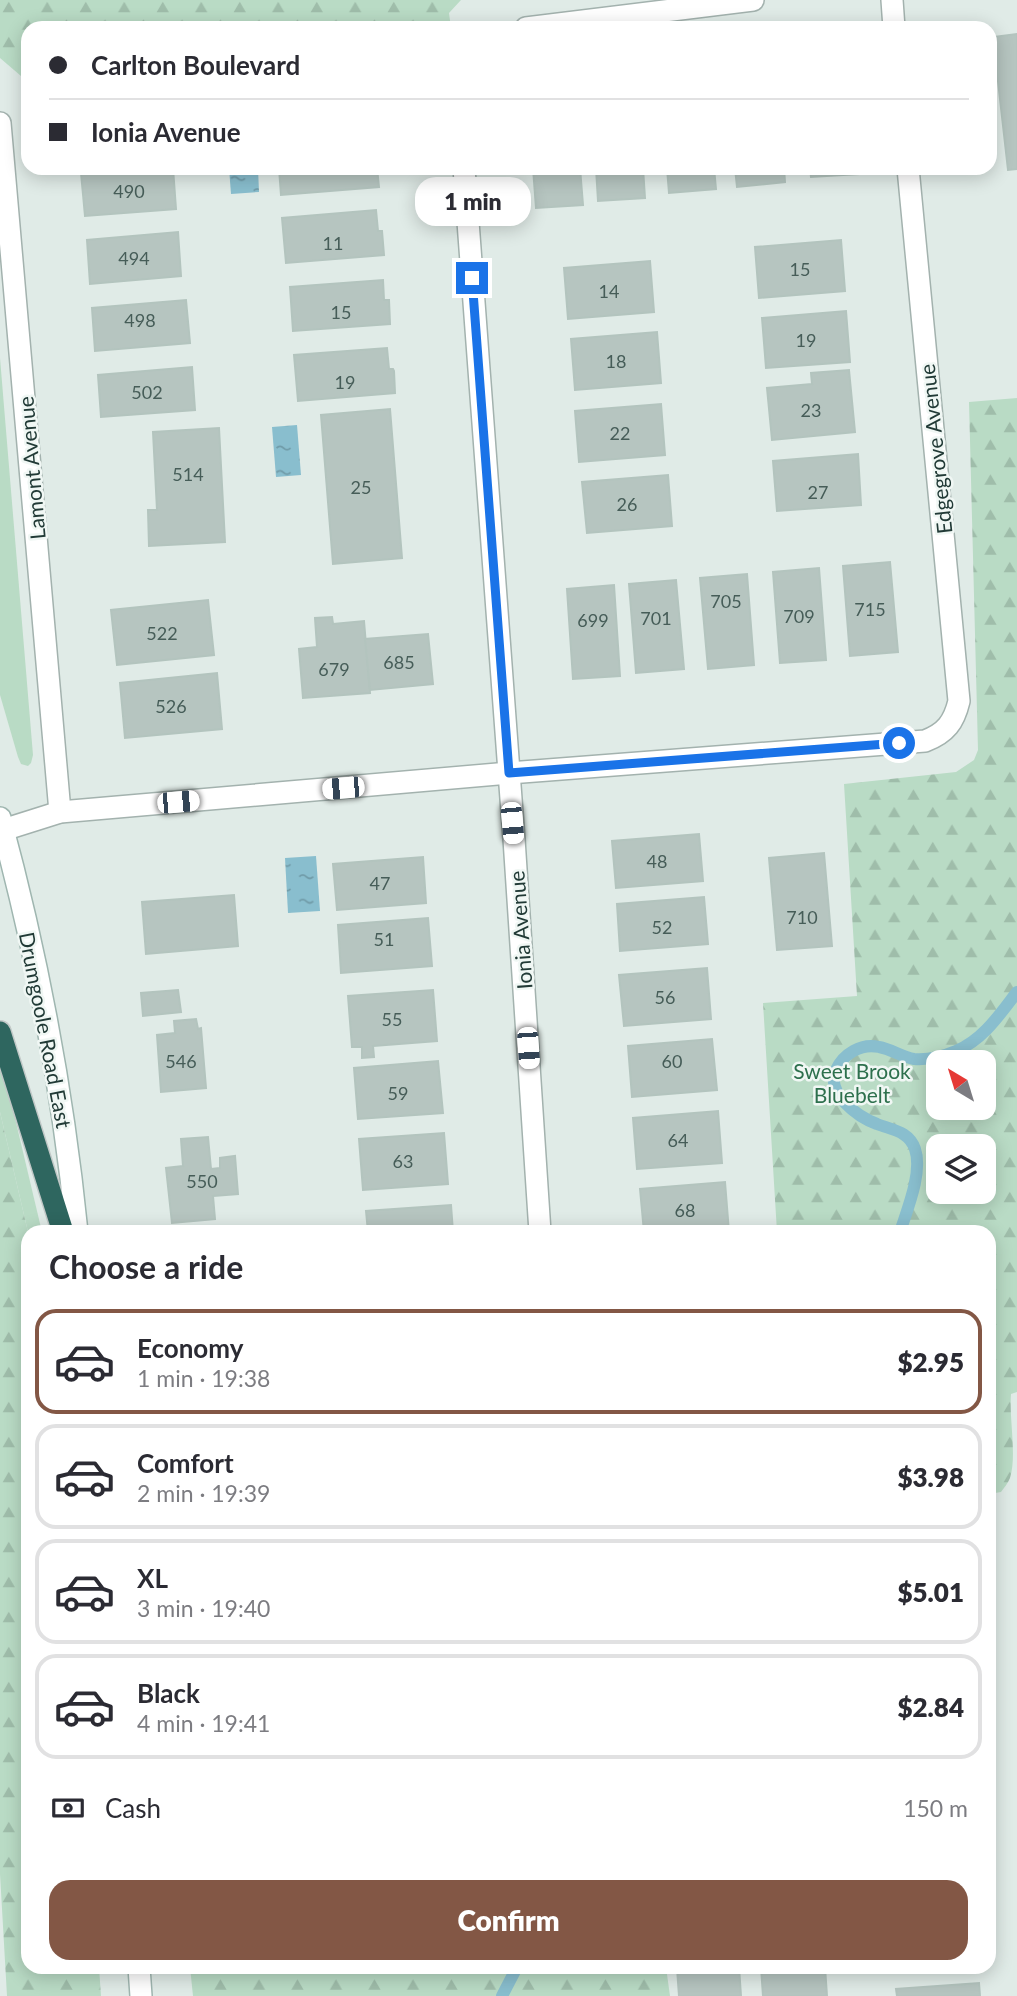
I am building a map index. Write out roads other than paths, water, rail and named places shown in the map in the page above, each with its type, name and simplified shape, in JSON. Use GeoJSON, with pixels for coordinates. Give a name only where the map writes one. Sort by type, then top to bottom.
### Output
{"type":"FeatureCollection","features":[{"type":"Feature","properties":{"kind":"highway"},"geometry":{"type":"LineString","coordinates":[[0,1032],[61,1225]]}},
{"type":"Feature","properties":{"kind":"street"},"geometry":{"type":"LineString","coordinates":[[583,21],[753,0]]}},
{"type":"Feature","properties":{"kind":"street"},"geometry":{"type":"LineString","coordinates":[[892,0],[894,21]]}},
{"type":"Feature","properties":{"kind":"street","name":"Lamont Avenue"},"geometry":{"type":"LineString","coordinates":[[0,123],[60,812]]}},
{"type":"Feature","properties":{"kind":"street","name":"Ionia Avenue"},"geometry":{"type":"LineString","coordinates":[[465,175],[540,1225]]}},
{"type":"Feature","properties":{"kind":"street","name":"Edgegrove Avenue"},"geometry":{"type":"LineString","coordinates":[[909,175],[959,701],[956,716],[948,728]]}},
{"type":"Feature","properties":{"kind":"street","name":"Drumgoole Road East"},"geometry":{"type":"LineString","coordinates":[[76,1225],[68,1144],[46,1013],[2,824],[60,812],[509,773],[925,741],[948,728]]}},
{"type":"Feature","properties":{"kind":"street"},"geometry":{"type":"LineString","coordinates":[[139,1974],[141,1996]]}},
{"type":"Feature","properties":{"kind":"water"},"geometry":{"type":"Polygon","coordinates":[[[230,175],[258,175],[259,192],[231,194],[230,175]]]}},
{"type":"Feature","properties":{"kind":"water"},"geometry":{"type":"Polygon","coordinates":[[[297,425],[301,475],[276,477],[272,427],[297,425]]]}},
{"type":"Feature","properties":{"kind":"water"},"geometry":{"type":"Polygon","coordinates":[[[316,856],[320,911],[288,913],[285,858],[316,856]]]}},
{"type":"Feature","properties":{"kind":"waterway"},"geometry":{"type":"LineString","coordinates":[[902,1225],[916,1180],[915,1149],[909,1138],[869,1121],[845,1103],[835,1087],[836,1070],[848,1055],[859,1048],[883,1048],[914,1059],[936,1057],[956,1051],[983,1033],[1017,992]]}},
{"type":"Feature","properties":{"kind":"waterway"},"geometry":{"type":"LineString","coordinates":[[502,1996],[513,1974]]}},
{"type":"Feature","properties":{"kind":"park label","name":"Sweet Brook Bluebelt"},"geometry":{"type":"Point","coordinates":[852,1082]}}]}
